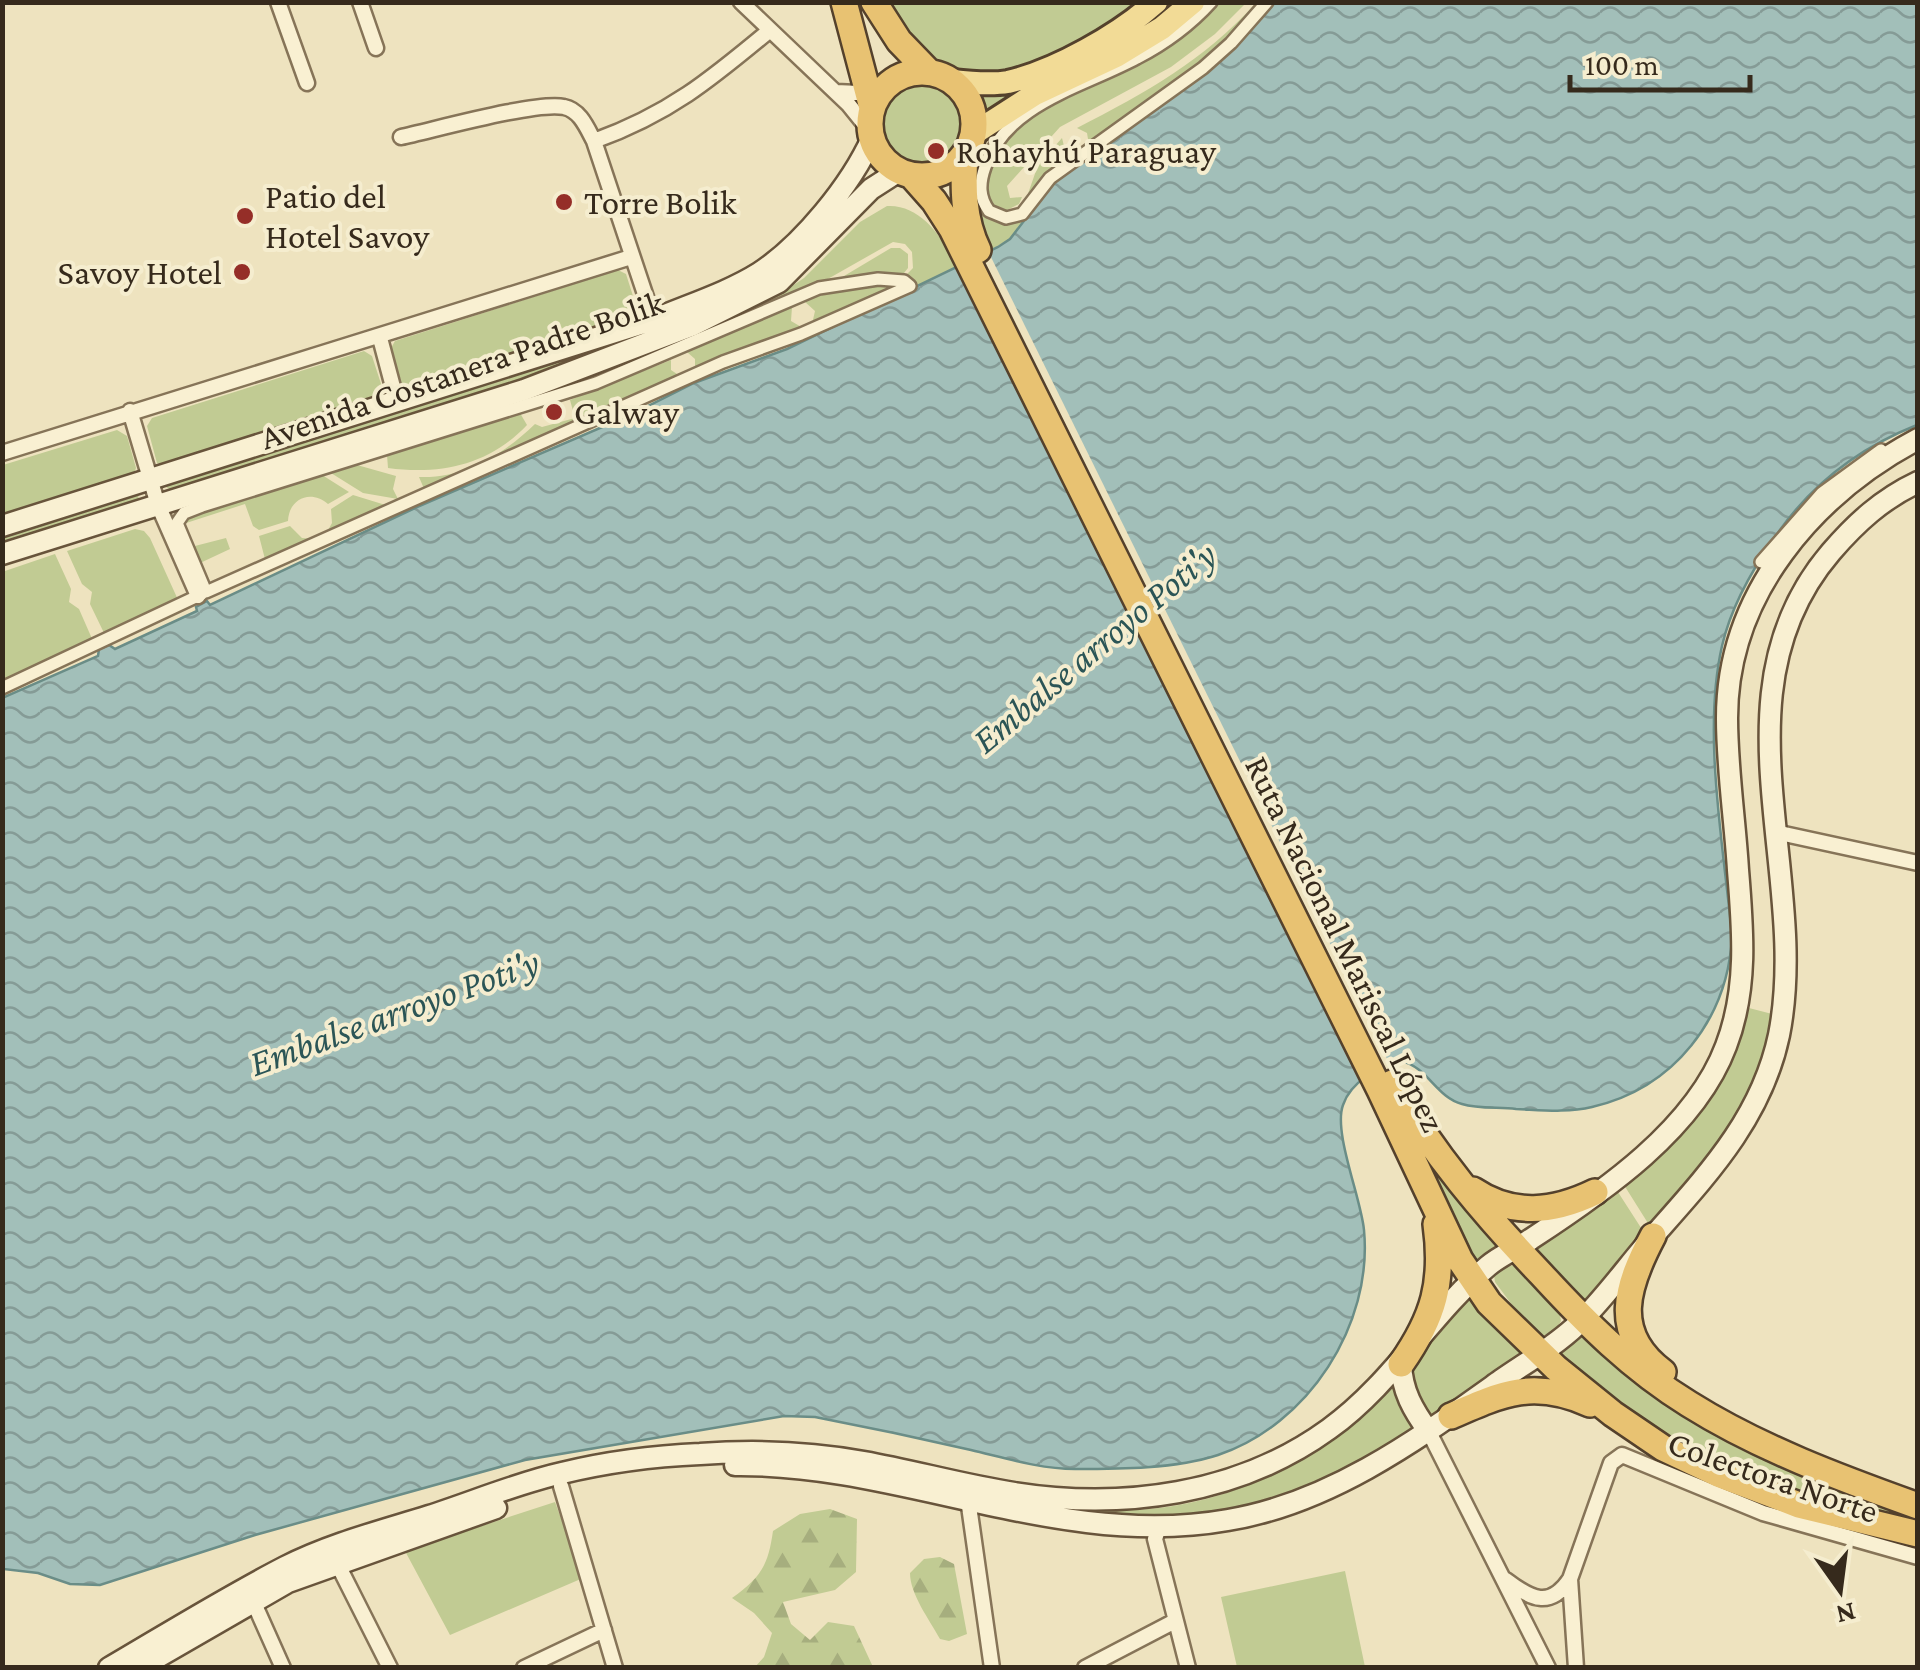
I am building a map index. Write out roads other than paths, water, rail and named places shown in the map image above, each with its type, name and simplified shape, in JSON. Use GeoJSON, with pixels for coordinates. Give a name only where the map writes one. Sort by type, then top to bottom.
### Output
{"type":"FeatureCollection","features":[{"type":"Feature","properties":{"kind":"highway"},"geometry":{"type":"LineString","coordinates":[[844,2],[874,111]]}},
{"type":"Feature","properties":{"kind":"highway","name":"Ruta Nacional Mariscal López"},"geometry":{"type":"LineString","coordinates":[[874,2],[899,41],[970,104],[965,210],[970,251]]}},
{"type":"Feature","properties":{"kind":"highway"},"geometry":{"type":"LineString","coordinates":[[874,111],[905,74],[941,77]]}},
{"type":"Feature","properties":{"kind":"highway","name":"Ruta Nacional Mariscal López"},"geometry":{"type":"LineString","coordinates":[[874,111],[886,162],[905,173],[934,201],[970,251],[1386,1086],[1460,1260],[1483,1272],[1489,1304],[1539,1354],[1662,1448],[1718,1474],[1817,1510],[1918,1534]]}},
{"type":"Feature","properties":{"kind":"highway"},"geometry":{"type":"LineString","coordinates":[[905,173],[941,172],[969,144]]}},
{"type":"Feature","properties":{"kind":"highway","name":"Ruta Nacional Mariscal López"},"geometry":{"type":"LineString","coordinates":[[1386,1086],[1446,1167],[1516,1248],[1583,1319],[1646,1376],[1690,1406],[1815,1465],[1918,1506]]}},
{"type":"Feature","properties":{"kind":"highway"},"geometry":{"type":"LineString","coordinates":[[1446,1167],[1485,1198],[1516,1208],[1552,1209],[1596,1192]]}},
{"type":"Feature","properties":{"kind":"highway"},"geometry":{"type":"LineString","coordinates":[[1401,1364],[1420,1336],[1435,1300],[1439,1260],[1433,1203]]}},
{"type":"Feature","properties":{"kind":"highway"},"geometry":{"type":"LineString","coordinates":[[1652,1236],[1632,1279],[1628,1300],[1630,1328],[1647,1359],[1674,1378],[1792,1442],[1815,1465]]}},
{"type":"Feature","properties":{"kind":"highway"},"geometry":{"type":"LineString","coordinates":[[1450,1416],[1495,1396],[1534,1390],[1568,1394],[1613,1414]]}},
{"type":"Feature","properties":{"kind":"main road"},"geometry":{"type":"LineString","coordinates":[[941,77],[1003,83],[1042,70],[1108,37],[1156,2]]}},
{"type":"Feature","properties":{"kind":"main road"},"geometry":{"type":"LineString","coordinates":[[969,144],[1035,94],[1116,56],[1162,28],[1193,2]]}},
{"type":"Feature","properties":{"kind":"main road","name":"Avenida Costanera Padre Bolik"},"geometry":{"type":"LineString","coordinates":[[2,554],[524,390],[657,330],[778,259],[849,183],[874,111]]}},
{"type":"Feature","properties":{"kind":"main road","name":"Avenida Costanera Padre Bolik"},"geometry":{"type":"LineString","coordinates":[[2,526],[397,402],[741,303],[778,282],[872,189],[905,173]]}},
{"type":"Feature","properties":{"kind":"main road"},"geometry":{"type":"LineString","coordinates":[[109,1668],[334,1556],[556,1474],[634,1459],[702,1453],[818,1456],[993,1490],[1070,1500],[1141,1498],[1190,1490],[1258,1468],[1311,1442],[1353,1411],[1401,1364],[1483,1272],[1596,1192],[1675,1128],[1717,1067],[1735,1016],[1742,980],[1727,716],[1735,659],[1748,616],[1770,569],[1819,508],[1918,436]]}},
{"type":"Feature","properties":{"kind":"main road"},"geometry":{"type":"LineString","coordinates":[[334,1556],[561,1486],[654,1470],[742,1465],[857,1476],[1087,1523],[1159,1527],[1228,1520],[1290,1505],[1350,1478],[1428,1432],[1583,1319],[1730,1147],[1766,1079],[1779,1032],[1785,989],[1768,749],[1782,635],[1814,572],[1858,520],[1899,490],[1918,482]]}},
{"type":"Feature","properties":{"kind":"main road"},"geometry":{"type":"LineString","coordinates":[[1401,1364],[1409,1402],[1428,1432]]}},
{"type":"Feature","properties":{"kind":"main road"},"geometry":{"type":"LineString","coordinates":[[139,1668],[250,1595]]}},
{"type":"Feature","properties":{"kind":"street"},"geometry":{"type":"LineString","coordinates":[[278,2],[306,83]]}},
{"type":"Feature","properties":{"kind":"street"},"geometry":{"type":"LineString","coordinates":[[360,2],[376,48]]}},
{"type":"Feature","properties":{"kind":"street"},"geometry":{"type":"LineString","coordinates":[[740,2],[836,92],[874,111]]}},
{"type":"Feature","properties":{"kind":"street"},"geometry":{"type":"LineString","coordinates":[[1212,2],[1172,36],[1140,56],[1035,107],[1014,123],[991,151],[983,173],[981,192],[990,211],[1006,218],[1022,214],[1050,178],[1203,68],[1232,43],[1267,2]]}},
{"type":"Feature","properties":{"kind":"street"},"geometry":{"type":"LineString","coordinates":[[594,141],[641,124],[697,90],[770,30]]}},
{"type":"Feature","properties":{"kind":"street"},"geometry":{"type":"LineString","coordinates":[[836,92],[874,111]]}},
{"type":"Feature","properties":{"kind":"street"},"geometry":{"type":"LineString","coordinates":[[401,136],[536,108],[565,106],[580,116],[594,141],[657,330]]}},
{"type":"Feature","properties":{"kind":"street"},"geometry":{"type":"LineString","coordinates":[[4,449],[380,338],[631,257]]}},
{"type":"Feature","properties":{"kind":"street"},"geometry":{"type":"LineString","coordinates":[[2,688],[202,594],[723,362],[800,334],[907,289],[910,284],[878,279],[820,288],[596,383],[184,513],[177,523],[202,594]]}},
{"type":"Feature","properties":{"kind":"street"},"geometry":{"type":"LineString","coordinates":[[380,338],[397,402]]}},
{"type":"Feature","properties":{"kind":"street"},"geometry":{"type":"LineString","coordinates":[[130,411],[158,505],[202,594]]}},
{"type":"Feature","properties":{"kind":"street"},"geometry":{"type":"LineString","coordinates":[[1761,562],[1838,479],[1878,452],[1918,436]]}},
{"type":"Feature","properties":{"kind":"street"},"geometry":{"type":"LineString","coordinates":[[1775,832],[1918,864]]}},
{"type":"Feature","properties":{"kind":"street"},"geometry":{"type":"LineString","coordinates":[[1428,1432],[1548,1668]]}},
{"type":"Feature","properties":{"kind":"street","name":"Colectora Norte"},"geometry":{"type":"LineString","coordinates":[[1570,1579],[1611,1463],[1622,1455],[1763,1513],[1918,1557]]}},
{"type":"Feature","properties":{"kind":"street"},"geometry":{"type":"LineString","coordinates":[[561,1486],[615,1668]]}},
{"type":"Feature","properties":{"kind":"street"},"geometry":{"type":"LineString","coordinates":[[968,1498],[992,1668]]}},
{"type":"Feature","properties":{"kind":"street"},"geometry":{"type":"LineString","coordinates":[[1159,1527],[1155,1539],[1188,1668]]}},
{"type":"Feature","properties":{"kind":"street"},"geometry":{"type":"LineString","coordinates":[[334,1556],[390,1668]]}},
{"type":"Feature","properties":{"kind":"street"},"geometry":{"type":"LineString","coordinates":[[1506,1580],[1538,1598],[1562,1592],[1570,1579]]}},
{"type":"Feature","properties":{"kind":"street"},"geometry":{"type":"LineString","coordinates":[[1570,1579],[1576,1668]]}},
{"type":"Feature","properties":{"kind":"street"},"geometry":{"type":"LineString","coordinates":[[250,1595],[283,1668]]}},
{"type":"Feature","properties":{"kind":"street"},"geometry":{"type":"LineString","coordinates":[[1085,1668],[1175,1621]]}},
{"type":"Feature","properties":{"kind":"street"},"geometry":{"type":"LineString","coordinates":[[524,1668],[604,1630]]}},
{"type":"Feature","properties":{"kind":"water","name":"Embalse arroyo Poti'y"},"geometry":{"type":"Polygon","coordinates":[[[1271,3],[1917,3],[1917,425],[1856,457],[1804,500],[1758,562],[1731,617],[1716,680],[1714,753],[1732,936],[1720,995],[1691,1046],[1648,1084],[1621,1098],[1573,1110],[1462,1104],[1445,1095],[1418,1069],[1401,1061],[1359,1082],[1347,1096],[1341,1117],[1344,1148],[1364,1230],[1364,1266],[1358,1301],[1328,1367],[1306,1396],[1280,1421],[1250,1441],[1218,1455],[1147,1467],[1062,1469],[815,1417],[784,1416],[525,1460],[255,1535],[100,1585],[70,1584],[38,1573],[3,1569],[2,698],[98,656],[99,649],[109,645],[115,649],[197,611],[196,607],[207,601],[210,605],[694,383],[787,349],[998,247],[1010,239],[1057,178],[1196,77],[1271,3]]]}},
{"type":"Feature","properties":{"kind":"place","name":"Rohayhú Paraguay"},"geometry":{"type":"Point","coordinates":[936,151]}},
{"type":"Feature","properties":{"kind":"place","name":"Torre Bolik"},"geometry":{"type":"Point","coordinates":[564,202]}},
{"type":"Feature","properties":{"kind":"place","name":"Patio del Hotel Savoy"},"geometry":{"type":"Point","coordinates":[245,216]}},
{"type":"Feature","properties":{"kind":"place","name":"Savoy Hotel"},"geometry":{"type":"Point","coordinates":[242,272]}},
{"type":"Feature","properties":{"kind":"place","name":"Galway"},"geometry":{"type":"Point","coordinates":[554,412]}}]}
